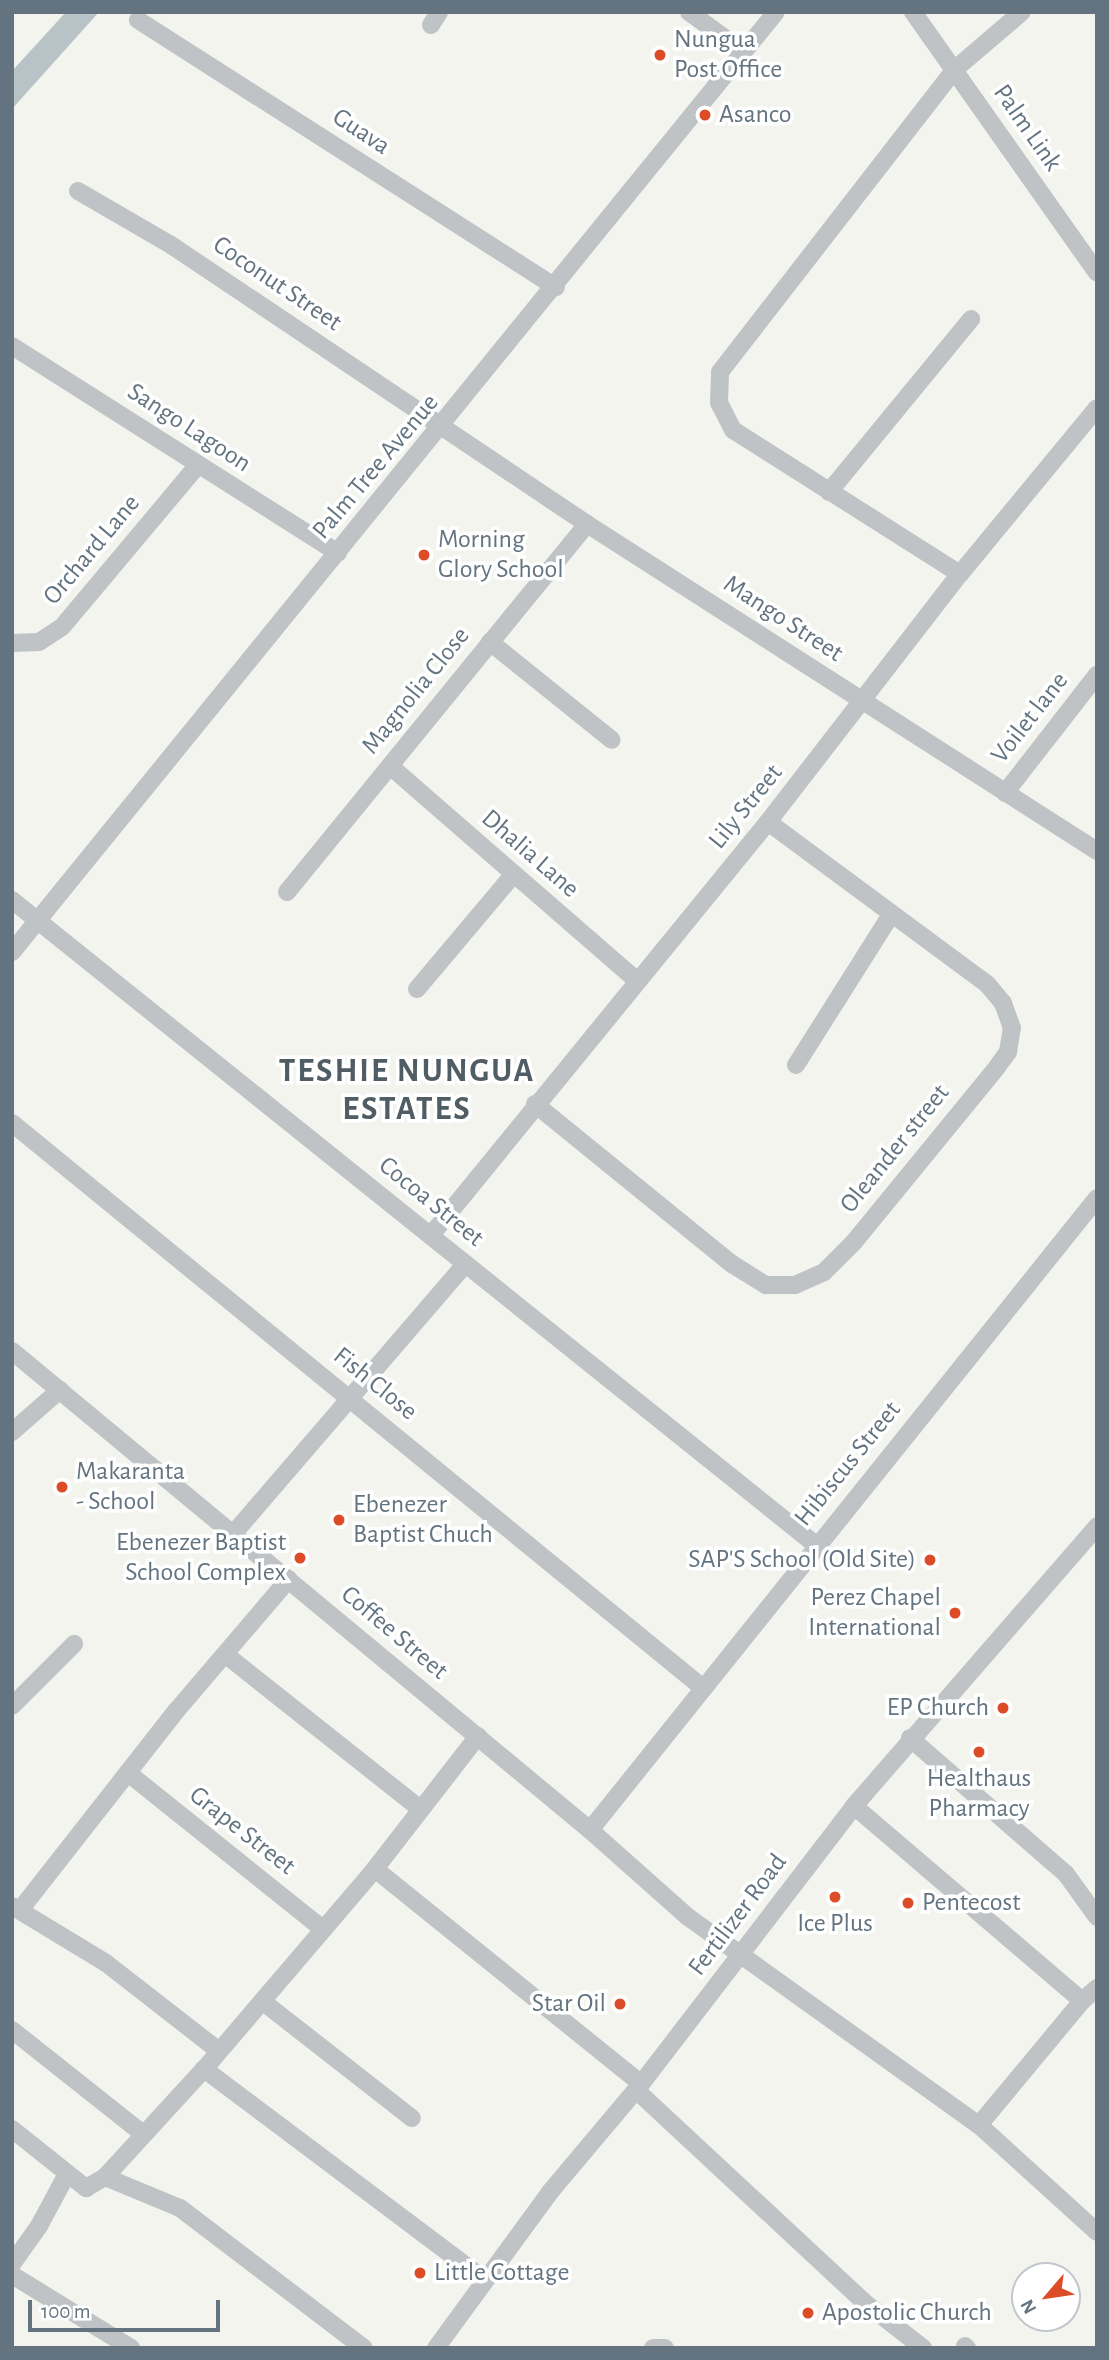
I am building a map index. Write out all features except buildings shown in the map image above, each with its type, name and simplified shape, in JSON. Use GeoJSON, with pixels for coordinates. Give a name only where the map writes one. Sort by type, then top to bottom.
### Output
{"type":"FeatureCollection","features":[{"type":"Feature","properties":{"kind":"street"},"geometry":{"type":"LineString","coordinates":[[689,12],[744,52]]}},
{"type":"Feature","properties":{"kind":"street","name":"Palm Tree Avenue"},"geometry":{"type":"LineString","coordinates":[[12,952],[442,428],[776,12]]}},
{"type":"Feature","properties":{"kind":"street","name":"Palm Link"},"geometry":{"type":"LineString","coordinates":[[913,12],[1097,273]]}},
{"type":"Feature","properties":{"kind":"street"},"geometry":{"type":"LineString","coordinates":[[960,574],[733,430],[719,403],[720,372],[954,70],[1022,12]]}},
{"type":"Feature","properties":{"kind":"street","name":"Guava"},"geometry":{"type":"LineString","coordinates":[[138,20],[556,287]]}},
{"type":"Feature","properties":{"kind":"street","name":"Coconut Street"},"geometry":{"type":"LineString","coordinates":[[78,191],[183,253],[442,428]]}},
{"type":"Feature","properties":{"kind":"street"},"geometry":{"type":"LineString","coordinates":[[830,492],[971,319]]}},
{"type":"Feature","properties":{"kind":"street","name":"Sango Lagoon"},"geometry":{"type":"LineString","coordinates":[[12,346],[338,554]]}},
{"type":"Feature","properties":{"kind":"street","name":"Lily Street"},"geometry":{"type":"LineString","coordinates":[[431,1235],[535,1104],[768,822],[864,702],[960,574],[1097,408]]}},
{"type":"Feature","properties":{"kind":"street","name":"Mango Street"},"geometry":{"type":"LineString","coordinates":[[442,428],[1097,851]]}},
{"type":"Feature","properties":{"kind":"street","name":"Orchard Lane"},"geometry":{"type":"LineString","coordinates":[[12,643],[39,642],[62,627],[198,466]]}},
{"type":"Feature","properties":{"kind":"street","name":"Magnolia Close"},"geometry":{"type":"LineString","coordinates":[[287,891],[587,524]]}},
{"type":"Feature","properties":{"kind":"street"},"geometry":{"type":"LineString","coordinates":[[490,642],[612,740]]}},
{"type":"Feature","properties":{"kind":"street","name":"Voilet lane"},"geometry":{"type":"LineString","coordinates":[[1005,793],[1097,675]]}},
{"type":"Feature","properties":{"kind":"street","name":"Dhalia Lane"},"geometry":{"type":"LineString","coordinates":[[390,766],[637,981]]}},
{"type":"Feature","properties":{"kind":"street","name":"Oleander street"},"geometry":{"type":"LineString","coordinates":[[535,1104],[732,1264],[766,1285],[795,1285],[824,1272],[1008,1052],[1012,1028],[1003,1003],[987,984],[768,822]]}},
{"type":"Feature","properties":{"kind":"street"},"geometry":{"type":"LineString","coordinates":[[417,989],[513,875]]}},
{"type":"Feature","properties":{"kind":"street","name":"Cocoa Street"},"geometry":{"type":"LineString","coordinates":[[12,900],[816,1545]]}},
{"type":"Feature","properties":{"kind":"street"},"geometry":{"type":"LineString","coordinates":[[796,1065],[891,915]]}},
{"type":"Feature","properties":{"kind":"street","name":"Fish Close"},"geometry":{"type":"LineString","coordinates":[[12,1123],[703,1688]]}},
{"type":"Feature","properties":{"kind":"street","name":"Hibiscus Street"},"geometry":{"type":"LineString","coordinates":[[590,1830],[1097,1198]]}},
{"type":"Feature","properties":{"kind":"street"},"geometry":{"type":"LineString","coordinates":[[234,1533],[465,1264]]}},
{"type":"Feature","properties":{"kind":"street","name":"Coffee Street"},"geometry":{"type":"LineString","coordinates":[[12,1351],[478,1736],[688,1917],[979,2125],[1097,2232]]}},
{"type":"Feature","properties":{"kind":"street"},"geometry":{"type":"LineString","coordinates":[[12,1432],[60,1390]]}},
{"type":"Feature","properties":{"kind":"street","name":"Fertilizer Road"},"geometry":{"type":"LineString","coordinates":[[436,2348],[550,2192],[639,2087],[854,1806],[909,1738],[1097,1526]]}},
{"type":"Feature","properties":{"kind":"street"},"geometry":{"type":"LineString","coordinates":[[219,2051],[106,1963],[16,1908],[289,1578]]}},
{"type":"Feature","properties":{"kind":"street"},"geometry":{"type":"LineString","coordinates":[[12,1706],[74,1644]]}},
{"type":"Feature","properties":{"kind":"street"},"geometry":{"type":"LineString","coordinates":[[226,1655],[419,1809]]}},
{"type":"Feature","properties":{"kind":"street"},"geometry":{"type":"LineString","coordinates":[[12,2129],[86,2188],[105,2177],[204,2069],[374,1869],[478,1736]]}},
{"type":"Feature","properties":{"kind":"street"},"geometry":{"type":"LineString","coordinates":[[909,1738],[1066,1874],[1097,1917]]}},
{"type":"Feature","properties":{"kind":"street","name":"Grape Street"},"geometry":{"type":"LineString","coordinates":[[128,1773],[323,1929]]}},
{"type":"Feature","properties":{"kind":"street"},"geometry":{"type":"LineString","coordinates":[[854,1806],[1082,2001]]}},
{"type":"Feature","properties":{"kind":"street"},"geometry":{"type":"LineString","coordinates":[[374,1869],[639,2087],[864,2302],[923,2348]]}},
{"type":"Feature","properties":{"kind":"street"},"geometry":{"type":"LineString","coordinates":[[979,2125],[1082,2001],[1097,1988]]}},
{"type":"Feature","properties":{"kind":"street"},"geometry":{"type":"LineString","coordinates":[[262,2001],[412,2118]]}},
{"type":"Feature","properties":{"kind":"street"},"geometry":{"type":"LineString","coordinates":[[12,2030],[143,2134]]}},
{"type":"Feature","properties":{"kind":"street"},"geometry":{"type":"LineString","coordinates":[[204,2069],[485,2280]]}},
{"type":"Feature","properties":{"kind":"street"},"geometry":{"type":"LineString","coordinates":[[12,2264],[39,2226],[67,2174]]}},
{"type":"Feature","properties":{"kind":"street"},"geometry":{"type":"LineString","coordinates":[[105,2177],[180,2208],[364,2348]]}},
{"type":"Feature","properties":{"kind":"street"},"geometry":{"type":"LineString","coordinates":[[12,2275],[131,2348]]}},
{"type":"Feature","properties":{"kind":"street"},"geometry":{"type":"LineString","coordinates":[[653,2348],[665,2348]]}},
{"type":"Feature","properties":{"kind":"shaded area"},"geometry":{"type":"Polygon","coordinates":[[[66,12],[99,12],[12,109],[12,71],[66,12]]]}},
{"type":"Feature","properties":{"kind":"place","name":"Nungua Post Office"},"geometry":{"type":"Point","coordinates":[660,55]}},
{"type":"Feature","properties":{"kind":"place","name":"Asanco"},"geometry":{"type":"Point","coordinates":[705,115]}},
{"type":"Feature","properties":{"kind":"place","name":"Morning Glory School"},"geometry":{"type":"Point","coordinates":[424,555]}},
{"type":"Feature","properties":{"kind":"place","name":"Makaranta - School"},"geometry":{"type":"Point","coordinates":[62,1487]}},
{"type":"Feature","properties":{"kind":"place","name":"Ebenezer Baptist Chuch"},"geometry":{"type":"Point","coordinates":[339,1520]}},
{"type":"Feature","properties":{"kind":"place","name":"Ebenezer Baptist School Complex"},"geometry":{"type":"Point","coordinates":[300,1558]}},
{"type":"Feature","properties":{"kind":"place","name":"SAP'S School (Old Site)"},"geometry":{"type":"Point","coordinates":[930,1560]}},
{"type":"Feature","properties":{"kind":"place","name":"Perez Chapel International"},"geometry":{"type":"Point","coordinates":[955,1613]}},
{"type":"Feature","properties":{"kind":"place","name":"EP Church"},"geometry":{"type":"Point","coordinates":[1003,1708]}},
{"type":"Feature","properties":{"kind":"place","name":"Healthaus Pharmacy"},"geometry":{"type":"Point","coordinates":[979,1752]}},
{"type":"Feature","properties":{"kind":"place","name":"Ice Plus"},"geometry":{"type":"Point","coordinates":[835,1897]}},
{"type":"Feature","properties":{"kind":"place","name":"Pentecost"},"geometry":{"type":"Point","coordinates":[908,1903]}},
{"type":"Feature","properties":{"kind":"place","name":"Star Oil"},"geometry":{"type":"Point","coordinates":[620,2004]}},
{"type":"Feature","properties":{"kind":"place","name":"Little Cottage"},"geometry":{"type":"Point","coordinates":[420,2273]}},
{"type":"Feature","properties":{"kind":"place","name":"Apostolic Church"},"geometry":{"type":"Point","coordinates":[808,2313]}},
{"type":"Feature","properties":{"kind":"district","name":"TESHIE NUNGUA ESTATES"},"geometry":{"type":"Point","coordinates":[407,1091]}}]}
